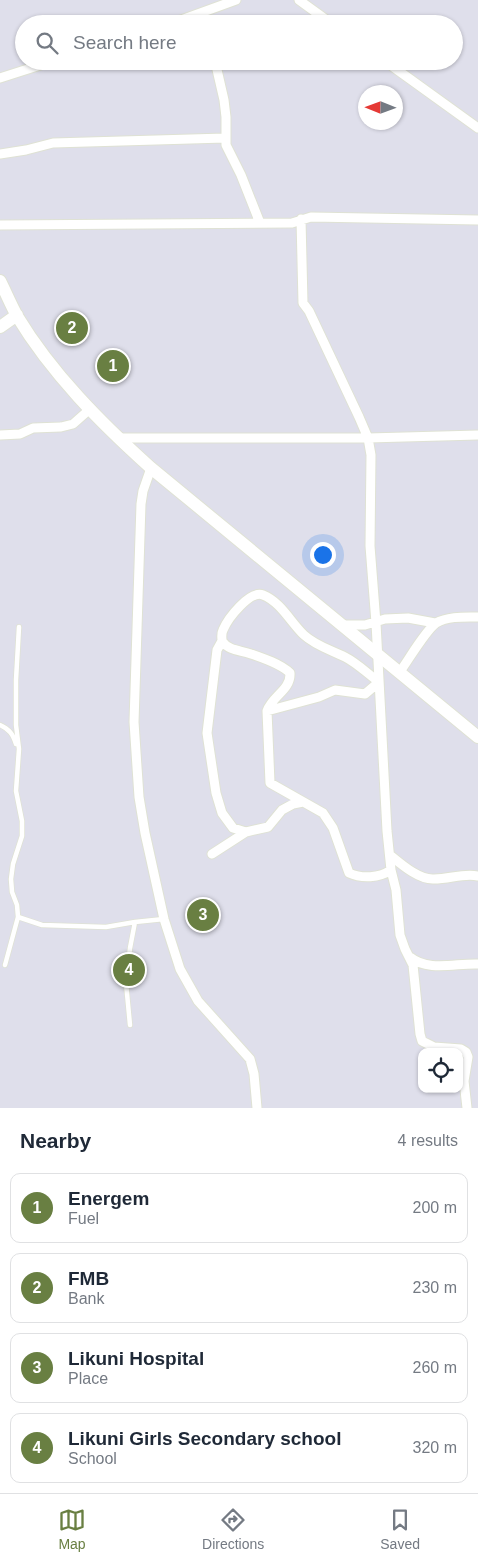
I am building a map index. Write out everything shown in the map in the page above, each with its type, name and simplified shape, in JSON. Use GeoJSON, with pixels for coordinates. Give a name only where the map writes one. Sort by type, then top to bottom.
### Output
{"type":"FeatureCollection","features":[{"type":"Feature","properties":{"kind":"main road"},"geometry":{"type":"LineString","coordinates":[[0,282],[17,315],[40,350],[75,394],[118,438],[151,468],[478,737]]}},
{"type":"Feature","properties":{"kind":"main road"},"geometry":{"type":"LineString","coordinates":[[0,327],[17,315]]}},
{"type":"Feature","properties":{"kind":"street"},"geometry":{"type":"LineString","coordinates":[[198,15],[236,0]]}},
{"type":"Feature","properties":{"kind":"street"},"geometry":{"type":"LineString","coordinates":[[299,0],[320,15]]}},
{"type":"Feature","properties":{"kind":"street"},"geometry":{"type":"LineString","coordinates":[[0,78],[25,70]]}},
{"type":"Feature","properties":{"kind":"street"},"geometry":{"type":"LineString","coordinates":[[217,70],[224,100],[226,117],[225,138],[228,152],[241,175],[260,223]]}},
{"type":"Feature","properties":{"kind":"street"},"geometry":{"type":"LineString","coordinates":[[397,70],[478,128]]}},
{"type":"Feature","properties":{"kind":"street"},"geometry":{"type":"LineString","coordinates":[[0,154],[53,143],[225,138]]}},
{"type":"Feature","properties":{"kind":"street"},"geometry":{"type":"LineString","coordinates":[[0,225],[260,223],[292,222],[311,217],[478,220]]}},
{"type":"Feature","properties":{"kind":"street"},"geometry":{"type":"LineString","coordinates":[[301,219],[303,303],[309,311],[359,417],[368,438],[371,456],[370,546],[391,870],[396,890],[400,935],[413,965],[422,1041],[434,1048],[461,1049],[466,1052],[468,1057],[464,1081],[467,1108]]}},
{"type":"Feature","properties":{"kind":"street"},"geometry":{"type":"LineString","coordinates":[[0,435],[20,434],[33,428],[60,427],[73,424],[90,409]]}},
{"type":"Feature","properties":{"kind":"street"},"geometry":{"type":"LineString","coordinates":[[118,438],[368,438],[478,435]]}},
{"type":"Feature","properties":{"kind":"street"},"geometry":{"type":"LineString","coordinates":[[151,468],[143,491],[141,504],[134,722],[139,797],[150,860],[164,919],[180,969],[198,1001],[250,1059],[254,1074],[257,1108]]}},
{"type":"Feature","properties":{"kind":"street"},"geometry":{"type":"LineString","coordinates":[[246,832],[233,828],[222,813],[216,793],[207,733],[217,650],[222,641],[223,630],[248,598],[254,594],[262,594],[282,610],[306,637],[323,648],[346,658],[379,682]]}},
{"type":"Feature","properties":{"kind":"street"},"geometry":{"type":"LineString","coordinates":[[399,673],[435,623],[446,619],[478,617]]}},
{"type":"Feature","properties":{"kind":"street"},"geometry":{"type":"LineString","coordinates":[[341,625],[365,625],[386,619],[408,618],[435,623]]}},
{"type":"Feature","properties":{"kind":"street"},"geometry":{"type":"LineString","coordinates":[[222,641],[230,648],[251,654],[285,668],[290,673],[287,686],[270,704],[267,711],[270,783],[323,813],[333,828],[349,872],[358,877],[384,875],[391,870]]}},
{"type":"Feature","properties":{"kind":"street"},"geometry":{"type":"LineString","coordinates":[[267,711],[319,697],[335,690],[365,694],[379,682]]}},
{"type":"Feature","properties":{"kind":"street"},"geometry":{"type":"LineString","coordinates":[[212,854],[246,832],[268,827],[282,810],[293,804],[304,802]]}},
{"type":"Feature","properties":{"kind":"street"},"geometry":{"type":"LineString","coordinates":[[390,854],[409,871],[432,880],[461,875],[478,876]]}},
{"type":"Feature","properties":{"kind":"street"},"geometry":{"type":"LineString","coordinates":[[410,957],[421,964],[430,966],[478,964]]}},
{"type":"Feature","properties":{"kind":"lane"},"geometry":{"type":"LineString","coordinates":[[5,965],[18,917],[11,879],[12,864],[22,836],[22,821],[16,791],[18,750],[16,680],[19,627]]}},
{"type":"Feature","properties":{"kind":"lane"},"geometry":{"type":"LineString","coordinates":[[0,724],[13,735],[18,750]]}},
{"type":"Feature","properties":{"kind":"lane"},"geometry":{"type":"LineString","coordinates":[[18,917],[42,925],[106,927],[164,919]]}},
{"type":"Feature","properties":{"kind":"lane"},"geometry":{"type":"LineString","coordinates":[[130,1025],[126,983],[135,922]]}},
{"type":"Feature","properties":{"kind":"place","name":"FMB"},"geometry":{"type":"Point","coordinates":[72,328]}},
{"type":"Feature","properties":{"kind":"place","name":"Energem"},"geometry":{"type":"Point","coordinates":[113,366]}},
{"type":"Feature","properties":{"kind":"place","name":"Likuni Hospital"},"geometry":{"type":"Point","coordinates":[203,915]}},
{"type":"Feature","properties":{"kind":"place","name":"Likuni Girls Secondary school"},"geometry":{"type":"Point","coordinates":[129,970]}}]}
